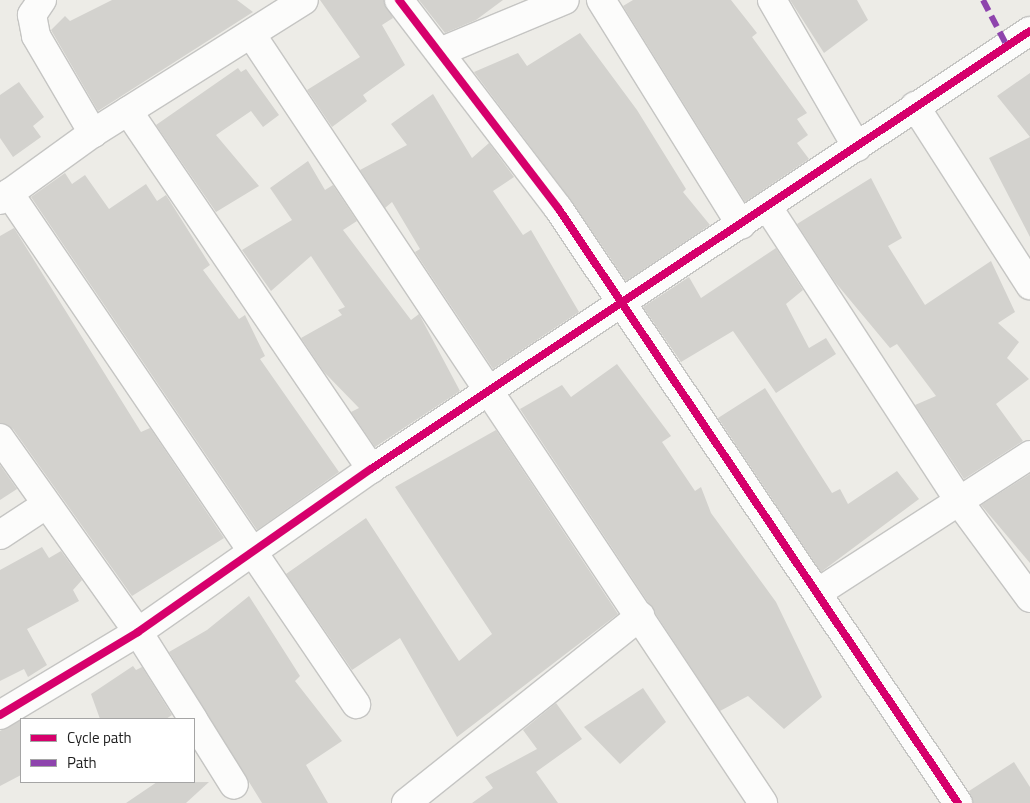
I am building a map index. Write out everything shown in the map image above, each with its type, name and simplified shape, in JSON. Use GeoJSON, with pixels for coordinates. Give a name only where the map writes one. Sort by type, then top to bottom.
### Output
{"type":"FeatureCollection","features":[{"type":"Feature","properties":{"kind":"street"},"geometry":{"type":"LineString","coordinates":[[42,0],[32,15],[36,36],[93,133]]}},
{"type":"Feature","properties":{"kind":"street"},"geometry":{"type":"LineString","coordinates":[[304,0],[93,133],[5,197],[254,552],[356,704]]}},
{"type":"Feature","properties":{"kind":"street"},"geometry":{"type":"LineString","coordinates":[[399,0],[440,52],[624,303],[958,803]]}},
{"type":"Feature","properties":{"kind":"street"},"geometry":{"type":"LineString","coordinates":[[440,52],[565,0]]}},
{"type":"Feature","properties":{"kind":"street"},"geometry":{"type":"LineString","coordinates":[[601,0],[741,225]]}},
{"type":"Feature","properties":{"kind":"street"},"geometry":{"type":"LineString","coordinates":[[772,0],[857,147]]}},
{"type":"Feature","properties":{"kind":"street"},"geometry":{"type":"LineString","coordinates":[[0,715],[138,632],[372,469],[490,393],[857,147],[915,106],[1030,31]]}},
{"type":"Feature","properties":{"kind":"street"},"geometry":{"type":"LineString","coordinates":[[251,34],[763,803]]}},
{"type":"Feature","properties":{"kind":"street"},"geometry":{"type":"LineString","coordinates":[[915,106],[1030,285]]}},
{"type":"Feature","properties":{"kind":"street"},"geometry":{"type":"LineString","coordinates":[[128,111],[372,469]]}},
{"type":"Feature","properties":{"kind":"street"},"geometry":{"type":"LineString","coordinates":[[767,206],[958,499],[1030,598]]}},
{"type":"Feature","properties":{"kind":"street"},"geometry":{"type":"LineString","coordinates":[[0,438],[44,506],[138,632],[192,718]]}},
{"type":"Feature","properties":{"kind":"street"},"geometry":{"type":"LineString","coordinates":[[817,593],[958,499],[1030,455]]}},
{"type":"Feature","properties":{"kind":"street"},"geometry":{"type":"LineString","coordinates":[[0,535],[44,506]]}},
{"type":"Feature","properties":{"kind":"street"},"geometry":{"type":"LineString","coordinates":[[406,803],[640,616]]}},
{"type":"Feature","properties":{"kind":"street"},"geometry":{"type":"LineString","coordinates":[[195,723],[234,785]]}},
{"type":"Feature","properties":{"kind":"building"},"geometry":{"type":"Polygon","coordinates":[[[112,0],[237,0],[253,12],[98,111],[51,30],[65,16],[70,21],[112,0]]]}},
{"type":"Feature","properties":{"kind":"building"},"geometry":{"type":"Polygon","coordinates":[[[320,0],[384,0],[393,18],[382,25],[405,65],[363,95],[367,101],[332,127],[307,90],[360,57],[320,0]]]}},
{"type":"Feature","properties":{"kind":"building"},"geometry":{"type":"Polygon","coordinates":[[[419,0],[503,0],[476,20],[445,33],[419,0]]]}},
{"type":"Feature","properties":{"kind":"building"},"geometry":{"type":"Polygon","coordinates":[[[633,0],[731,0],[757,33],[752,37],[807,113],[797,119],[808,135],[797,143],[809,159],[745,202],[623,6],[633,0]]]}},
{"type":"Feature","properties":{"kind":"building"},"geometry":{"type":"Polygon","coordinates":[[[790,0],[857,0],[868,20],[824,53],[790,0]]]}},
{"type":"Feature","properties":{"kind":"building"},"geometry":{"type":"Polygon","coordinates":[[[580,33],[637,110],[686,189],[683,192],[710,225],[626,281],[570,199],[474,72],[518,53],[527,66],[580,33]]]}},
{"type":"Feature","properties":{"kind":"building"},"geometry":{"type":"Polygon","coordinates":[[[238,68],[241,72],[246,69],[279,115],[263,127],[251,111],[216,135],[259,186],[216,212],[156,125],[238,68]]]}},
{"type":"Feature","properties":{"kind":"building"},"geometry":{"type":"Polygon","coordinates":[[[1030,73],[1030,137],[997,96],[1030,73]]]}},
{"type":"Feature","properties":{"kind":"building"},"geometry":{"type":"Polygon","coordinates":[[[19,82],[44,117],[33,126],[41,137],[13,157],[0,138],[0,95],[19,82]]]}},
{"type":"Feature","properties":{"kind":"building"},"geometry":{"type":"Polygon","coordinates":[[[433,94],[472,158],[489,143],[514,177],[493,191],[523,235],[531,230],[579,312],[493,369],[415,252],[420,249],[392,202],[385,208],[360,170],[407,145],[391,124],[433,94]]]}},
{"type":"Feature","properties":{"kind":"building"},"geometry":{"type":"Polygon","coordinates":[[[1030,137],[1030,237],[989,158],[1030,137]]]}},
{"type":"Feature","properties":{"kind":"building"},"geometry":{"type":"Polygon","coordinates":[[[308,161],[325,190],[333,185],[357,221],[343,230],[411,320],[419,314],[460,391],[375,447],[351,412],[359,408],[324,372],[301,338],[342,315],[338,310],[345,307],[311,256],[271,291],[242,250],[292,220],[270,188],[308,161]]]}},
{"type":"Feature","properties":{"kind":"building"},"geometry":{"type":"Polygon","coordinates":[[[65,173],[72,184],[85,175],[109,209],[146,184],[157,201],[166,195],[210,265],[203,270],[239,319],[245,315],[265,356],[260,359],[339,472],[257,530],[31,197],[65,173]]]}},
{"type":"Feature","properties":{"kind":"building"},"geometry":{"type":"Polygon","coordinates":[[[871,178],[902,238],[888,246],[925,305],[991,261],[1015,312],[998,323],[1019,342],[1007,358],[1029,379],[996,404],[1023,441],[964,479],[915,405],[936,396],[897,344],[890,348],[835,282],[797,224],[871,178]]]}},
{"type":"Feature","properties":{"kind":"building"},"geometry":{"type":"Polygon","coordinates":[[[14,228],[141,432],[150,428],[224,538],[132,596],[13,429],[0,423],[0,236],[14,228]]]}},
{"type":"Feature","properties":{"kind":"building"},"geometry":{"type":"Polygon","coordinates":[[[776,248],[803,290],[786,304],[809,348],[826,338],[836,354],[776,393],[733,331],[681,362],[643,307],[689,277],[701,298],[776,248]]]}},
{"type":"Feature","properties":{"kind":"building"},"geometry":{"type":"Polygon","coordinates":[[[617,364],[671,436],[662,442],[695,491],[701,487],[711,513],[776,602],[822,697],[784,729],[748,696],[720,711],[520,409],[562,385],[571,397],[617,364]]]}},
{"type":"Feature","properties":{"kind":"building"},"geometry":{"type":"Polygon","coordinates":[[[765,388],[832,493],[840,489],[848,504],[897,471],[919,499],[821,572],[718,418],[765,388]]]}},
{"type":"Feature","properties":{"kind":"building"},"geometry":{"type":"Polygon","coordinates":[[[496,430],[618,614],[457,737],[400,638],[352,670],[286,574],[366,518],[459,661],[492,634],[395,487],[496,430]]]}},
{"type":"Feature","properties":{"kind":"building"},"geometry":{"type":"Polygon","coordinates":[[[0,465],[17,489],[0,500],[0,465]]]}},
{"type":"Feature","properties":{"kind":"building"},"geometry":{"type":"Polygon","coordinates":[[[1030,474],[1030,563],[981,505],[1030,474]]]}},
{"type":"Feature","properties":{"kind":"building"},"geometry":{"type":"Polygon","coordinates":[[[42,547],[49,558],[61,551],[82,580],[73,590],[79,601],[27,629],[47,665],[28,677],[24,669],[0,681],[0,570],[42,547]]]}},
{"type":"Feature","properties":{"kind":"building"},"geometry":{"type":"Polygon","coordinates":[[[249,596],[300,676],[295,681],[342,741],[306,765],[328,803],[262,803],[169,652],[207,630],[249,596]]]}},
{"type":"Feature","properties":{"kind":"building"},"geometry":{"type":"Polygon","coordinates":[[[133,666],[136,670],[142,667],[172,715],[168,718],[100,718],[91,694],[133,666]]]}},
{"type":"Feature","properties":{"kind":"building"},"geometry":{"type":"Polygon","coordinates":[[[643,688],[666,722],[620,764],[584,727],[643,688]]]}},
{"type":"Feature","properties":{"kind":"building"},"geometry":{"type":"Polygon","coordinates":[[[556,703],[582,739],[536,772],[558,803],[472,803],[493,788],[485,777],[537,749],[523,730],[556,703]]]}},
{"type":"Feature","properties":{"kind":"building"},"geometry":{"type":"Polygon","coordinates":[[[20,721],[20,776],[0,786],[0,731],[20,721]]]}},
{"type":"Feature","properties":{"kind":"building"},"geometry":{"type":"Polygon","coordinates":[[[1014,762],[1030,787],[1030,803],[973,803],[969,791],[1014,762]]]}},
{"type":"Feature","properties":{"kind":"building"},"geometry":{"type":"Polygon","coordinates":[[[209,782],[186,803],[126,803],[156,783],[209,782]]]}},
{"type":"Feature","properties":{"kind":"marked path"},"geometry":{"type":"LineString","coordinates":[[983,0],[1006,44]]}},
{"type":"Feature","properties":{"kind":"cycle path"},"geometry":{"type":"LineString","coordinates":[[399,0],[558,208],[958,803]]}},
{"type":"Feature","properties":{"kind":"cycle path"},"geometry":{"type":"LineString","coordinates":[[0,715],[138,632],[371,469],[1030,31]]}}]}
